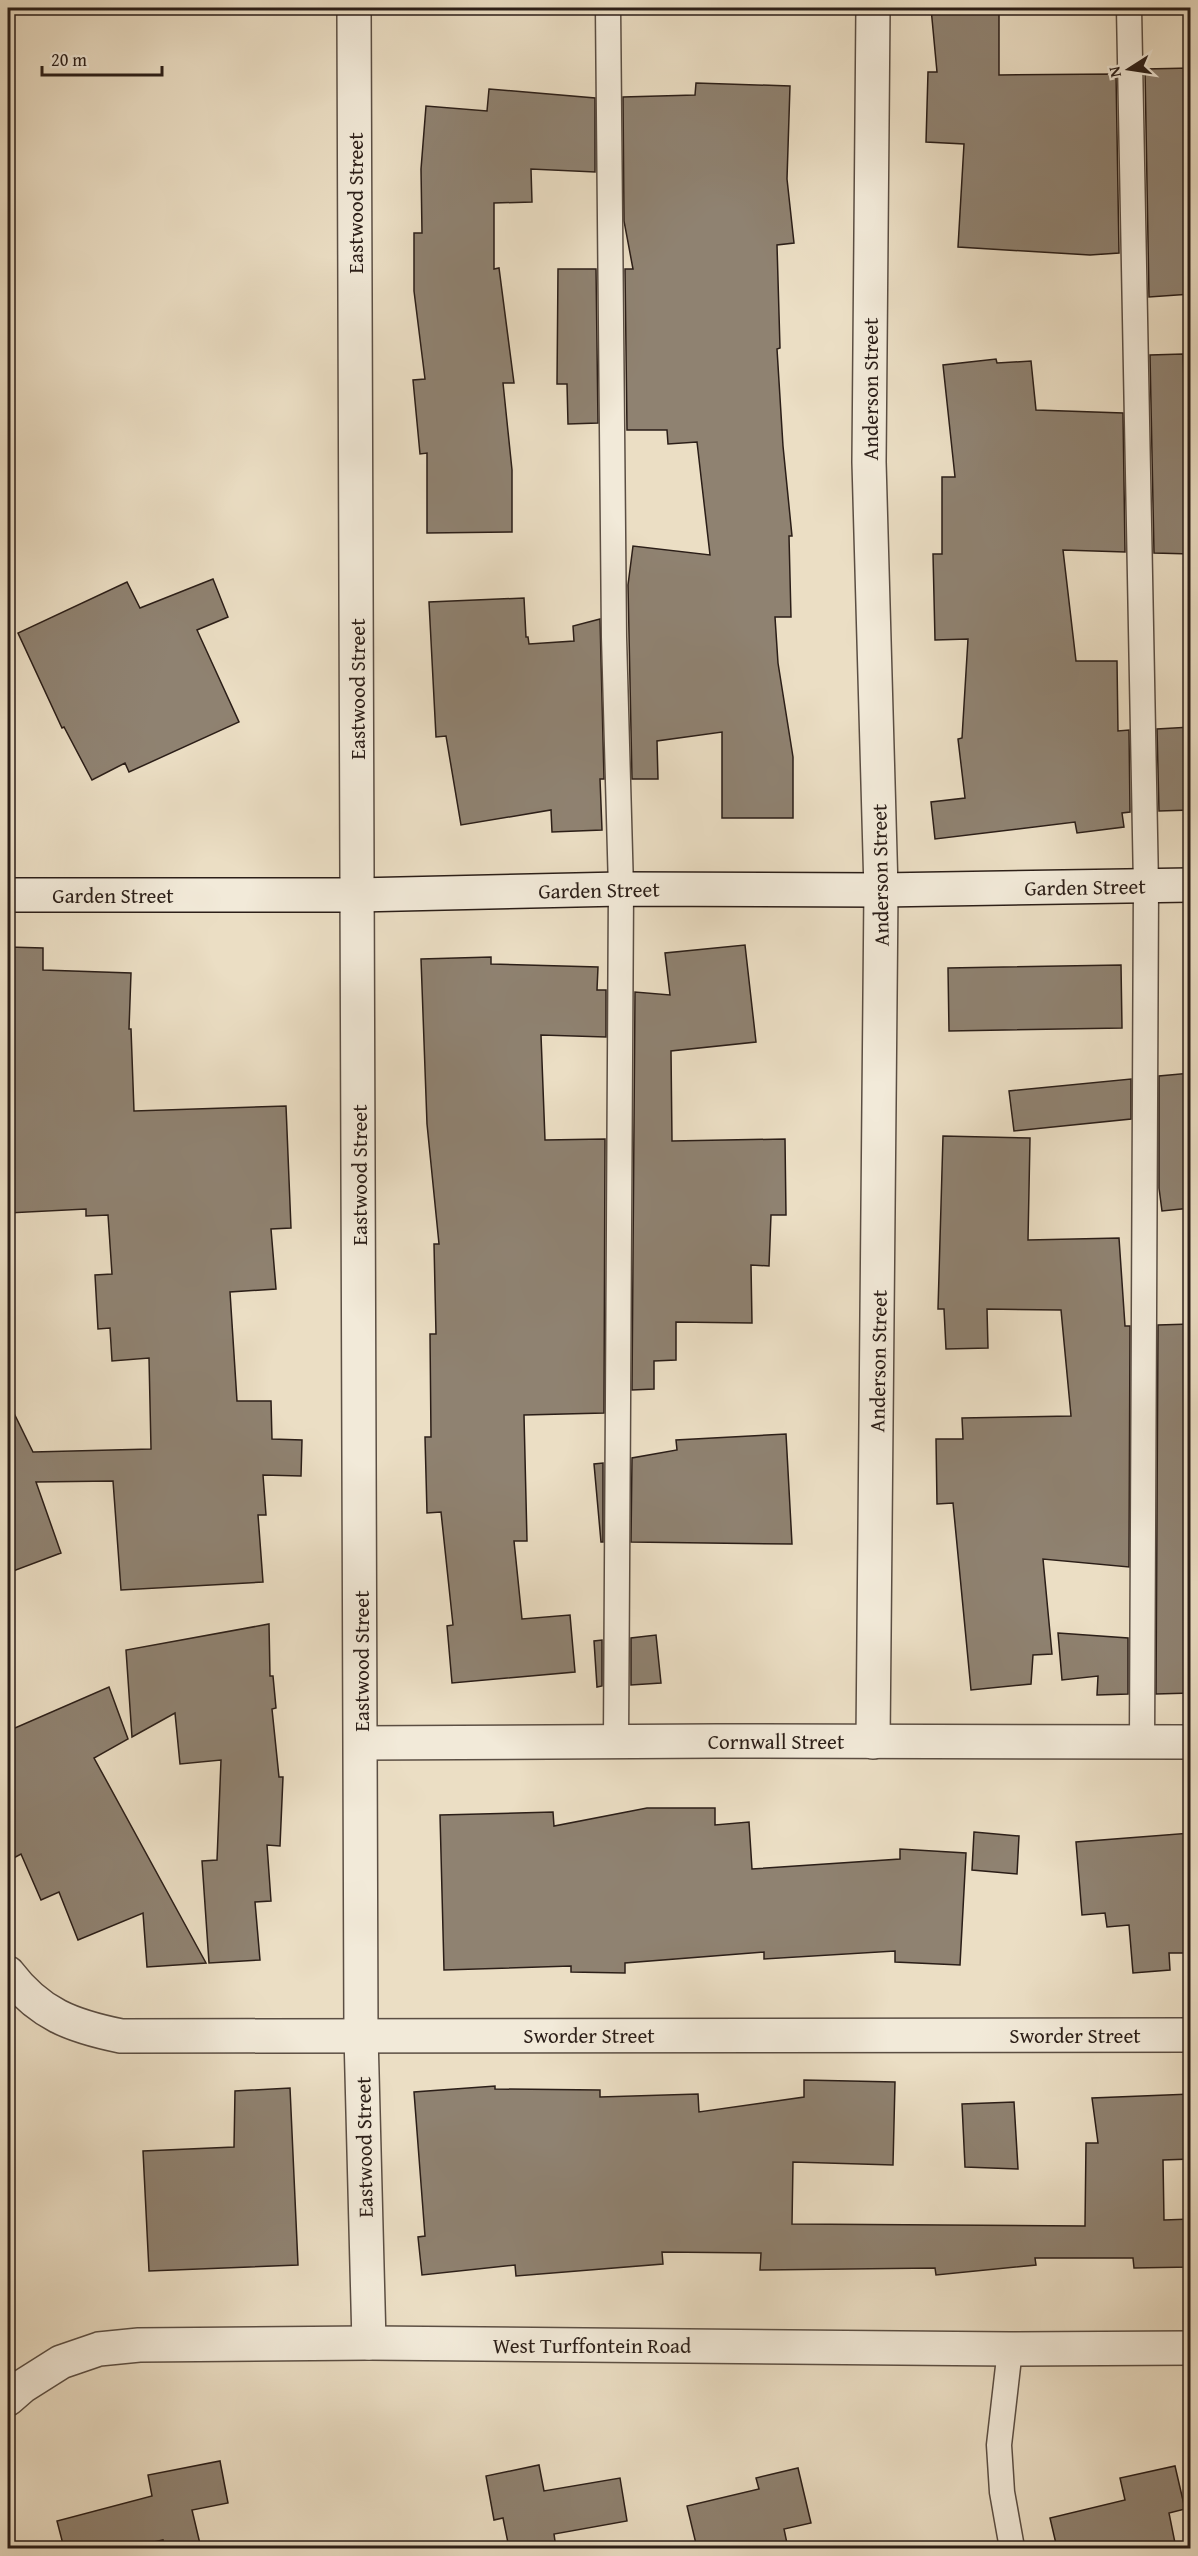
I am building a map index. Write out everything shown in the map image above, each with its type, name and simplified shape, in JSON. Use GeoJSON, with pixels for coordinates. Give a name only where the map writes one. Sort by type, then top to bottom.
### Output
{"type":"FeatureCollection","features":[{"type":"Feature","properties":{"kind":"street","name":"Eastwood Street"},"geometry":{"type":"LineString","coordinates":[[354,8],[361,2035],[369,2343]]}},
{"type":"Feature","properties":{"kind":"street","name":"Anderson Street"},"geometry":{"type":"LineString","coordinates":[[873,8],[869,462],[881,890],[873,1742]]}},
{"type":"Feature","properties":{"kind":"street","name":"Garden Street"},"geometry":{"type":"LineString","coordinates":[[8,895],[357,895],[621,889],[881,890],[1191,885]]}},
{"type":"Feature","properties":{"kind":"street","name":"Cornwall Street"},"geometry":{"type":"LineString","coordinates":[[361,1743],[1191,1742]]}},
{"type":"Feature","properties":{"kind":"street","name":"Sworder Street"},"geometry":{"type":"LineString","coordinates":[[8,1973],[38,2005],[63,2021],[121,2036],[1191,2035]]}},
{"type":"Feature","properties":{"kind":"street","name":"West Turffontein Road"},"geometry":{"type":"LineString","coordinates":[[8,2400],[23,2386],[61,2362],[99,2349],[186,2343],[1010,2349],[1191,2348]]}},
{"type":"Feature","properties":{"kind":"lane"},"geometry":{"type":"LineString","coordinates":[[608,8],[614,637],[621,889],[616,1741]]}},
{"type":"Feature","properties":{"kind":"lane"},"geometry":{"type":"LineString","coordinates":[[1129,8],[1146,886],[1142,1741]]}},
{"type":"Feature","properties":{"kind":"lane"},"geometry":{"type":"LineString","coordinates":[[1010,2349],[999,2445],[1002,2492],[1012,2548]]}},
{"type":"Feature","properties":{"kind":"building"},"geometry":{"type":"Polygon","coordinates":[[[931,8],[999,8],[999,75],[1116,74],[1119,253],[1090,255],[958,247],[964,144],[926,142],[928,72],[937,72],[931,8]]]}},
{"type":"Feature","properties":{"kind":"building"},"geometry":{"type":"Polygon","coordinates":[[[1191,68],[1191,250],[1187,250],[1191,294],[1149,297],[1145,69],[1191,68]]]}},
{"type":"Feature","properties":{"kind":"building"},"geometry":{"type":"Polygon","coordinates":[[[696,83],[790,86],[787,179],[794,243],[777,245],[780,348],[777,349],[792,536],[789,536],[791,617],[775,617],[778,663],[793,757],[793,818],[722,818],[722,732],[657,741],[658,779],[632,779],[628,585],[633,546],[710,555],[697,442],[668,444],[667,430],[627,430],[625,269],[633,269],[624,221],[623,97],[695,95],[696,83]]]}},
{"type":"Feature","properties":{"kind":"building"},"geometry":{"type":"Polygon","coordinates":[[[489,89],[595,98],[595,172],[531,169],[532,202],[494,203],[494,269],[499,268],[514,383],[503,383],[512,470],[512,532],[427,533],[427,453],[420,454],[413,380],[425,379],[414,291],[414,233],[422,233],[421,169],[426,106],[487,111],[489,89]]]}},
{"type":"Feature","properties":{"kind":"building"},"geometry":{"type":"Polygon","coordinates":[[[558,269],[596,269],[598,423],[568,424],[567,384],[557,384],[558,269]]]}},
{"type":"Feature","properties":{"kind":"building"},"geometry":{"type":"Polygon","coordinates":[[[1183,354],[1184,379],[1191,379],[1191,554],[1154,553],[1150,355],[1183,354]]]}},
{"type":"Feature","properties":{"kind":"building"},"geometry":{"type":"Polygon","coordinates":[[[996,359],[997,363],[1031,361],[1036,410],[1123,413],[1125,552],[1063,550],[1076,661],[1117,661],[1118,731],[1129,730],[1130,812],[1122,813],[1124,827],[1077,833],[1075,822],[935,839],[931,802],[965,798],[958,739],[962,738],[968,639],[935,640],[933,554],[942,554],[942,477],[955,477],[943,365],[996,359]]]}},
{"type":"Feature","properties":{"kind":"building"},"geometry":{"type":"Polygon","coordinates":[[[213,579],[228,617],[197,630],[239,722],[129,772],[125,763],[92,780],[64,727],[62,728],[18,633],[127,582],[140,608],[213,579]]]}},
{"type":"Feature","properties":{"kind":"building"},"geometry":{"type":"Polygon","coordinates":[[[524,598],[526,637],[528,637],[529,644],[574,641],[573,626],[600,619],[604,779],[600,779],[602,830],[552,832],[551,810],[461,825],[446,736],[436,737],[429,602],[524,598]]]}},
{"type":"Feature","properties":{"kind":"building"},"geometry":{"type":"Polygon","coordinates":[[[1191,727],[1191,810],[1159,811],[1157,729],[1191,727]]]}},
{"type":"Feature","properties":{"kind":"building"},"geometry":{"type":"Polygon","coordinates":[[[745,945],[756,1042],[671,1051],[672,1141],[785,1139],[786,1215],[771,1215],[769,1266],[751,1265],[752,1323],[676,1322],[676,1360],[654,1361],[654,1389],[632,1390],[635,992],[670,995],[665,953],[745,945]]]}},
{"type":"Feature","properties":{"kind":"building"},"geometry":{"type":"Polygon","coordinates":[[[8,947],[43,948],[43,970],[131,973],[129,1029],[131,1029],[134,1111],[286,1106],[291,1228],[271,1229],[276,1289],[230,1292],[237,1401],[271,1401],[272,1439],[302,1440],[301,1476],[263,1475],[266,1515],[258,1515],[263,1582],[121,1590],[113,1481],[36,1482],[61,1553],[8,1573],[8,1401],[33,1452],[151,1449],[149,1358],[112,1361],[110,1328],[98,1329],[95,1275],[112,1274],[108,1215],[86,1216],[86,1209],[8,1213],[8,947]]]}},
{"type":"Feature","properties":{"kind":"building"},"geometry":{"type":"Polygon","coordinates":[[[491,957],[491,964],[598,967],[597,990],[606,990],[606,1037],[541,1035],[545,1140],[605,1139],[604,1413],[524,1415],[527,1541],[514,1541],[522,1619],[570,1615],[575,1672],[452,1683],[447,1626],[453,1625],[441,1512],[427,1513],[425,1437],[431,1437],[430,1334],[436,1334],[434,1244],[439,1244],[427,1124],[421,959],[491,957]]]}},
{"type":"Feature","properties":{"kind":"building"},"geometry":{"type":"Polygon","coordinates":[[[1121,965],[1122,1028],[949,1031],[948,968],[1121,965]]]}},
{"type":"Feature","properties":{"kind":"building"},"geometry":{"type":"Polygon","coordinates":[[[1191,1073],[1191,1208],[1162,1211],[1159,1188],[1159,1076],[1191,1073]]]}},
{"type":"Feature","properties":{"kind":"building"},"geometry":{"type":"Polygon","coordinates":[[[1131,1079],[1131,1119],[1014,1131],[1009,1091],[1131,1079]]]}},
{"type":"Feature","properties":{"kind":"building"},"geometry":{"type":"Polygon","coordinates":[[[943,1136],[1030,1138],[1028,1240],[1119,1238],[1125,1326],[1130,1326],[1129,1567],[1043,1559],[1052,1654],[1033,1655],[1031,1684],[971,1690],[953,1503],[937,1504],[936,1439],[963,1439],[962,1418],[1071,1416],[1061,1310],[987,1309],[988,1348],[946,1349],[944,1309],[938,1309],[943,1136]]]}},
{"type":"Feature","properties":{"kind":"building"},"geometry":{"type":"Polygon","coordinates":[[[1191,1324],[1191,1693],[1156,1694],[1158,1325],[1191,1324]]]}},
{"type":"Feature","properties":{"kind":"building"},"geometry":{"type":"Polygon","coordinates":[[[786,1434],[792,1544],[631,1542],[632,1458],[677,1450],[676,1440],[786,1434]]]}},
{"type":"Feature","properties":{"kind":"building"},"geometry":{"type":"Polygon","coordinates":[[[603,1463],[603,1542],[601,1542],[594,1464],[603,1463]]]}},
{"type":"Feature","properties":{"kind":"building"},"geometry":{"type":"Polygon","coordinates":[[[269,1624],[270,1676],[273,1676],[276,1708],[272,1709],[279,1777],[283,1777],[280,1846],[267,1845],[271,1901],[255,1902],[260,1960],[209,1963],[202,1861],[217,1860],[221,1760],[180,1764],[175,1713],[132,1737],[126,1650],[269,1624]]]}},
{"type":"Feature","properties":{"kind":"building"},"geometry":{"type":"Polygon","coordinates":[[[1058,1633],[1128,1638],[1128,1694],[1097,1695],[1098,1676],[1062,1680],[1058,1633]]]}},
{"type":"Feature","properties":{"kind":"building"},"geometry":{"type":"Polygon","coordinates":[[[656,1635],[661,1683],[631,1685],[631,1638],[656,1635]]]}},
{"type":"Feature","properties":{"kind":"building"},"geometry":{"type":"Polygon","coordinates":[[[602,1640],[602,1686],[597,1687],[594,1641],[602,1640]]]}},
{"type":"Feature","properties":{"kind":"building"},"geometry":{"type":"Polygon","coordinates":[[[109,1687],[128,1739],[94,1758],[206,1963],[147,1967],[143,1913],[78,1940],[59,1892],[41,1900],[21,1854],[8,1861],[8,1731],[109,1687]]]}},
{"type":"Feature","properties":{"kind":"building"},"geometry":{"type":"Polygon","coordinates":[[[647,1808],[715,1808],[715,1825],[749,1822],[752,1869],[900,1859],[900,1849],[966,1853],[960,1965],[895,1962],[895,1951],[764,1959],[764,1952],[625,1963],[625,1973],[571,1972],[571,1966],[444,1970],[440,1815],[553,1812],[554,1826],[647,1808]]]}},
{"type":"Feature","properties":{"kind":"building"},"geometry":{"type":"Polygon","coordinates":[[[974,1832],[1019,1836],[1017,1874],[972,1870],[974,1832]]]}},
{"type":"Feature","properties":{"kind":"building"},"geometry":{"type":"Polygon","coordinates":[[[1191,1833],[1191,1953],[1169,1953],[1170,1970],[1133,1973],[1129,1925],[1107,1927],[1105,1913],[1082,1915],[1076,1842],[1191,1833]]]}},
{"type":"Feature","properties":{"kind":"building"},"geometry":{"type":"Polygon","coordinates":[[[804,2080],[895,2082],[893,2165],[793,2162],[792,2224],[1085,2226],[1086,2143],[1098,2143],[1092,2098],[1191,2094],[1191,2159],[1163,2160],[1164,2220],[1191,2219],[1191,2267],[1134,2268],[1133,2258],[1035,2258],[1036,2265],[936,2275],[935,2268],[760,2270],[761,2253],[662,2252],[663,2264],[516,2276],[515,2265],[422,2275],[418,2237],[425,2236],[414,2092],[495,2086],[495,2089],[600,2090],[600,2097],[698,2094],[699,2112],[804,2097],[804,2080]]]}},
{"type":"Feature","properties":{"kind":"building"},"geometry":{"type":"Polygon","coordinates":[[[290,2088],[298,2265],[149,2271],[143,2151],[234,2147],[235,2091],[290,2088]]]}},
{"type":"Feature","properties":{"kind":"building"},"geometry":{"type":"Polygon","coordinates":[[[1014,2102],[1018,2169],[965,2167],[962,2104],[1014,2102]]]}},
{"type":"Feature","properties":{"kind":"building"},"geometry":{"type":"Polygon","coordinates":[[[220,2461],[228,2503],[192,2510],[201,2548],[165,2548],[163,2540],[127,2548],[64,2548],[57,2521],[152,2496],[148,2475],[220,2461]]]}},
{"type":"Feature","properties":{"kind":"building"},"geometry":{"type":"Polygon","coordinates":[[[539,2465],[544,2491],[620,2478],[627,2521],[554,2534],[556,2548],[509,2548],[503,2518],[494,2520],[486,2476],[539,2465]]]}},
{"type":"Feature","properties":{"kind":"building"},"geometry":{"type":"Polygon","coordinates":[[[1175,2466],[1185,2509],[1169,2513],[1176,2548],[1057,2548],[1050,2518],[1125,2500],[1120,2478],[1175,2466]]]}},
{"type":"Feature","properties":{"kind":"building"},"geometry":{"type":"Polygon","coordinates":[[[798,2468],[811,2523],[784,2529],[788,2548],[697,2548],[687,2506],[759,2489],[756,2478],[798,2468]]]}}]}
